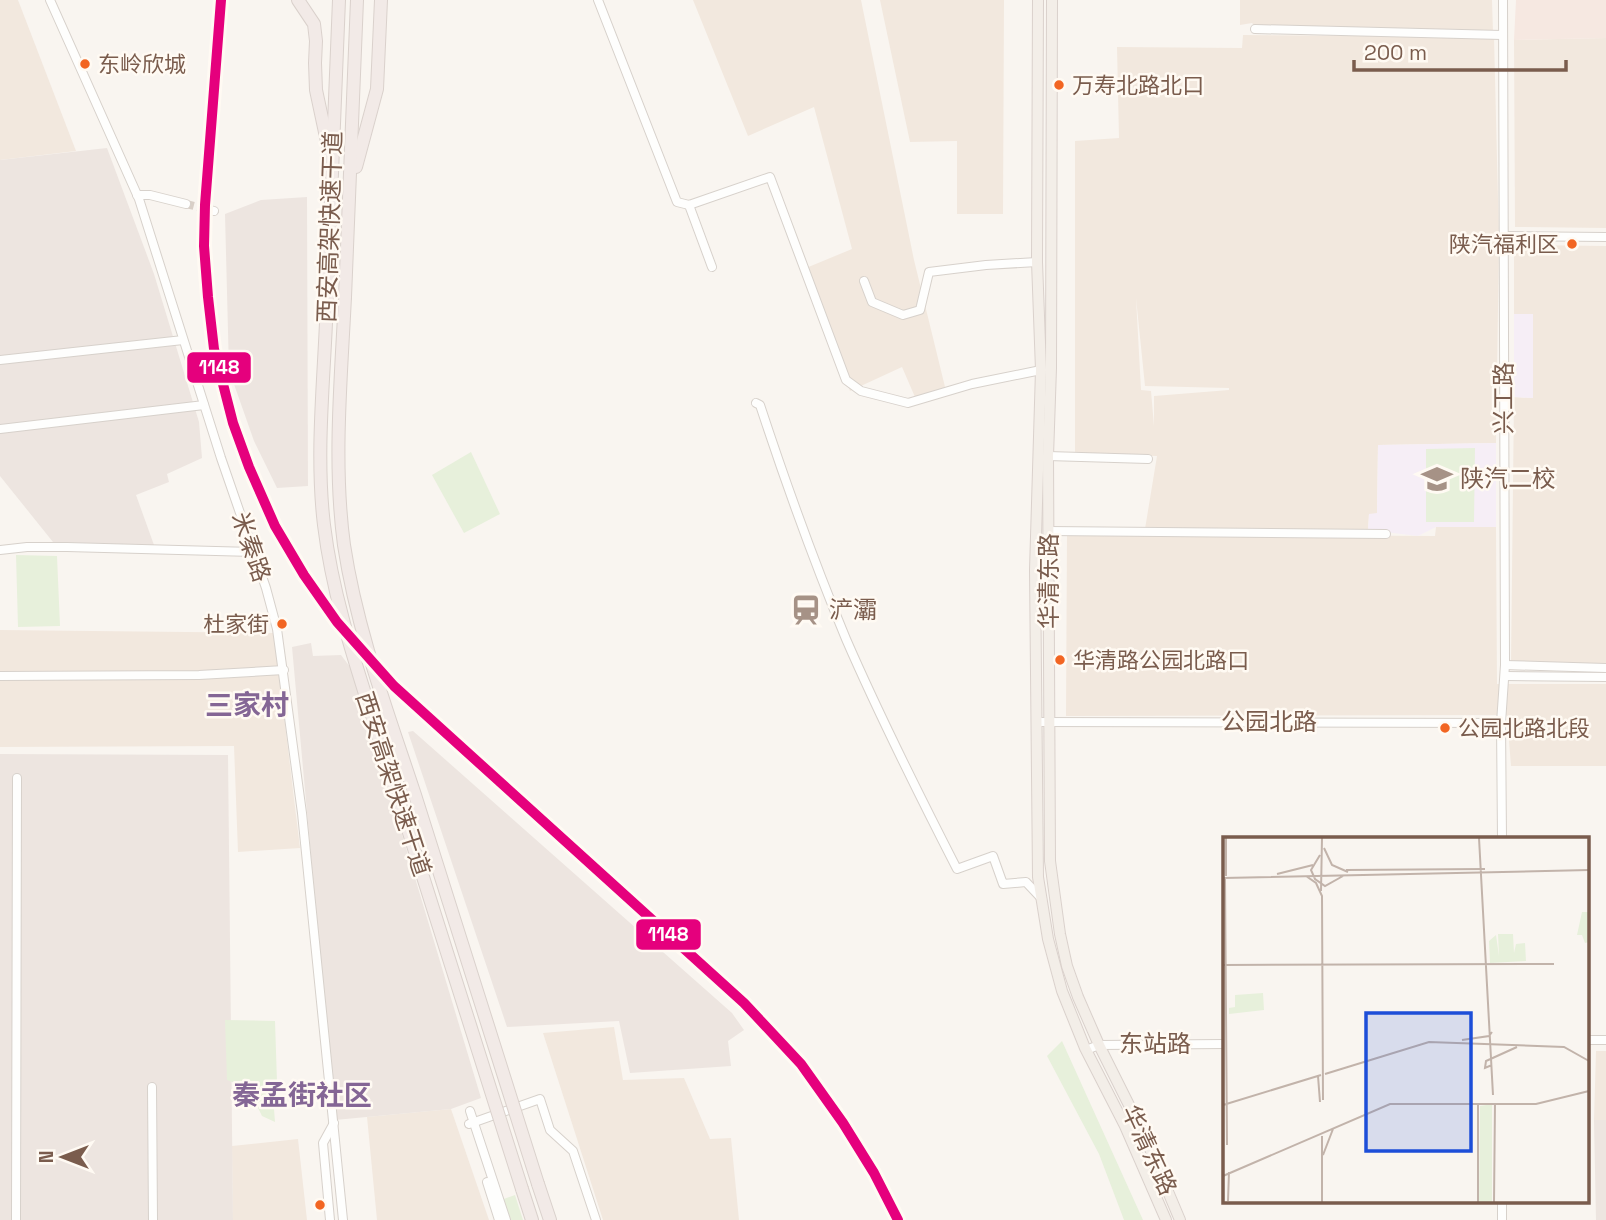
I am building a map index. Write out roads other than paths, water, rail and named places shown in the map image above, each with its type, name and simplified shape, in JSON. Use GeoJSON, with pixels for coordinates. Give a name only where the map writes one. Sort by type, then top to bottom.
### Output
{"type":"FeatureCollection","features":[{"type":"Feature","properties":{"kind":"highway"},"geometry":{"type":"LineString","coordinates":[[298,0],[314,24],[316,90],[332,165]]}},
{"type":"Feature","properties":{"kind":"highway","name":"西安高架快速干道"},"geometry":{"type":"LineString","coordinates":[[339,0],[321,439],[321,497],[325,534],[335,589],[348,638],[532,1220]]}},
{"type":"Feature","properties":{"kind":"highway","name":"西安高架快速干道"},"geometry":{"type":"LineString","coordinates":[[357,0],[340,405],[339,487],[349,575],[363,632],[550,1220]]}},
{"type":"Feature","properties":{"kind":"highway"},"geometry":{"type":"LineString","coordinates":[[349,198],[377,89],[381,0]]}},
{"type":"Feature","properties":{"kind":"main road","name":"华清东路"},"geometry":{"type":"LineString","coordinates":[[1038,0],[1037,262],[1041,370],[1035,570],[1038,877],[1048,939],[1062,991],[1086,1050],[1125,1126],[1166,1220]]}},
{"type":"Feature","properties":{"kind":"main road","name":"华清东路"},"geometry":{"type":"LineString","coordinates":[[1052,0],[1051,368],[1048,456],[1050,861],[1060,934],[1078,997],[1098,1045],[1145,1137],[1180,1220]]}},
{"type":"Feature","properties":{"kind":"street","name":"米秦路"},"geometry":{"type":"LineString","coordinates":[[50,0],[137,195],[276,625],[302,813],[343,1220]]}},
{"type":"Feature","properties":{"kind":"street"},"geometry":{"type":"LineString","coordinates":[[598,0],[677,202],[689,205],[770,177],[846,380],[861,391],[908,402],[972,384],[1041,370]]}},
{"type":"Feature","properties":{"kind":"street","name":"兴工路"},"geometry":{"type":"LineString","coordinates":[[1502,837],[1502,723],[1505,676],[1503,0]]}},
{"type":"Feature","properties":{"kind":"street"},"geometry":{"type":"LineString","coordinates":[[1255,29],[1503,35]]}},
{"type":"Feature","properties":{"kind":"street"},"geometry":{"type":"LineString","coordinates":[[137,195],[150,195],[186,204]]}},
{"type":"Feature","properties":{"kind":"street"},"geometry":{"type":"LineString","coordinates":[[689,205],[712,267]]}},
{"type":"Feature","properties":{"kind":"street"},"geometry":{"type":"LineString","coordinates":[[1504,236],[1606,237]]}},
{"type":"Feature","properties":{"kind":"street"},"geometry":{"type":"LineString","coordinates":[[864,281],[872,302],[903,315],[920,310],[929,272],[1037,262]]}},
{"type":"Feature","properties":{"kind":"street"},"geometry":{"type":"LineString","coordinates":[[0,360],[183,340]]}},
{"type":"Feature","properties":{"kind":"street"},"geometry":{"type":"LineString","coordinates":[[756,403],[760,405],[793,503],[846,638],[906,769],[957,869],[993,856],[1003,884],[1026,882],[1042,899]]}},
{"type":"Feature","properties":{"kind":"street"},"geometry":{"type":"LineString","coordinates":[[0,429],[204,405]]}},
{"type":"Feature","properties":{"kind":"street"},"geometry":{"type":"LineString","coordinates":[[1048,456],[1148,459]]}},
{"type":"Feature","properties":{"kind":"street"},"geometry":{"type":"LineString","coordinates":[[1048,531],[1386,534]]}},
{"type":"Feature","properties":{"kind":"street"},"geometry":{"type":"LineString","coordinates":[[0,550],[67,547],[253,552]]}},
{"type":"Feature","properties":{"kind":"street"},"geometry":{"type":"LineString","coordinates":[[1505,665],[1606,668]]}},
{"type":"Feature","properties":{"kind":"street"},"geometry":{"type":"LineString","coordinates":[[0,676],[199,675],[284,670]]}},
{"type":"Feature","properties":{"kind":"street"},"geometry":{"type":"LineString","coordinates":[[1505,676],[1606,677]]}},
{"type":"Feature","properties":{"kind":"street","name":"公园北路"},"geometry":{"type":"LineString","coordinates":[[1036,722],[1502,723]]}},
{"type":"Feature","properties":{"kind":"street"},"geometry":{"type":"LineString","coordinates":[[16,1220],[17,778]]}},
{"type":"Feature","properties":{"kind":"street"},"geometry":{"type":"LineString","coordinates":[[1588,1040],[1606,1040]]}},
{"type":"Feature","properties":{"kind":"street","name":"东站路"},"geometry":{"type":"LineString","coordinates":[[1086,1050],[1098,1045],[1223,1044]]}},
{"type":"Feature","properties":{"kind":"street"},"geometry":{"type":"LineString","coordinates":[[152,1087],[153,1220]]}},
{"type":"Feature","properties":{"kind":"street"},"geometry":{"type":"LineString","coordinates":[[471,1123],[540,1099],[550,1130],[573,1150],[596,1220]]}},
{"type":"Feature","properties":{"kind":"street"},"geometry":{"type":"LineString","coordinates":[[467,1111],[506,1220]]}},
{"type":"Feature","properties":{"kind":"street","name":"米秦路"},"geometry":{"type":"LineString","coordinates":[[330,1220],[323,1143],[334,1123]]}},
{"type":"Feature","properties":{"kind":"street"},"geometry":{"type":"LineString","coordinates":[[471,1123],[499,1220]]}},
{"type":"Feature","properties":{"kind":"street"},"geometry":{"type":"LineString","coordinates":[[328,1199],[341,1198]]}},
{"type":"Feature","properties":{"kind":"street"},"geometry":{"type":"LineString","coordinates":[[1502,1202],[1502,1220]]}},
{"type":"Feature","properties":{"kind":"tunnel"},"geometry":{"type":"LineString","coordinates":[[186,204],[210,210]]}},
{"type":"Feature","properties":{"kind":"railway"},"geometry":{"type":"LineString","coordinates":[[215,0],[198,218],[200,276],[210,356],[220,396],[244,471],[270,527],[298,575],[333,625],[387,688],[644,917],[774,1041],[817,1093],[837,1123],[876,1186],[891,1220]]}},
{"type":"Feature","properties":{"kind":"place","name":"东岭欣城"},"geometry":{"type":"Point","coordinates":[85,64]}},
{"type":"Feature","properties":{"kind":"place","name":"万寿北路北口"},"geometry":{"type":"Point","coordinates":[1059,85]}},
{"type":"Feature","properties":{"kind":"place","name":"陕汽福利区"},"geometry":{"type":"Point","coordinates":[1572,244]}},
{"type":"Feature","properties":{"kind":"place","name":"陕汽二校"},"geometry":{"type":"Point","coordinates":[1437,479]}},
{"type":"Feature","properties":{"kind":"place","name":"浐灞"},"geometry":{"type":"Point","coordinates":[806,610]}},
{"type":"Feature","properties":{"kind":"place","name":"杜家街"},"geometry":{"type":"Point","coordinates":[282,624]}},
{"type":"Feature","properties":{"kind":"place","name":"华清路公园北路口"},"geometry":{"type":"Point","coordinates":[1060,660]}},
{"type":"Feature","properties":{"kind":"place","name":"公园北路北段"},"geometry":{"type":"Point","coordinates":[1445,728]}},
{"type":"Feature","properties":{"kind":"district","name":"三家村"},"geometry":{"type":"Point","coordinates":[247,705]}},
{"type":"Feature","properties":{"kind":"district","name":"秦孟街社区"},"geometry":{"type":"Point","coordinates":[302,1095]}}]}
